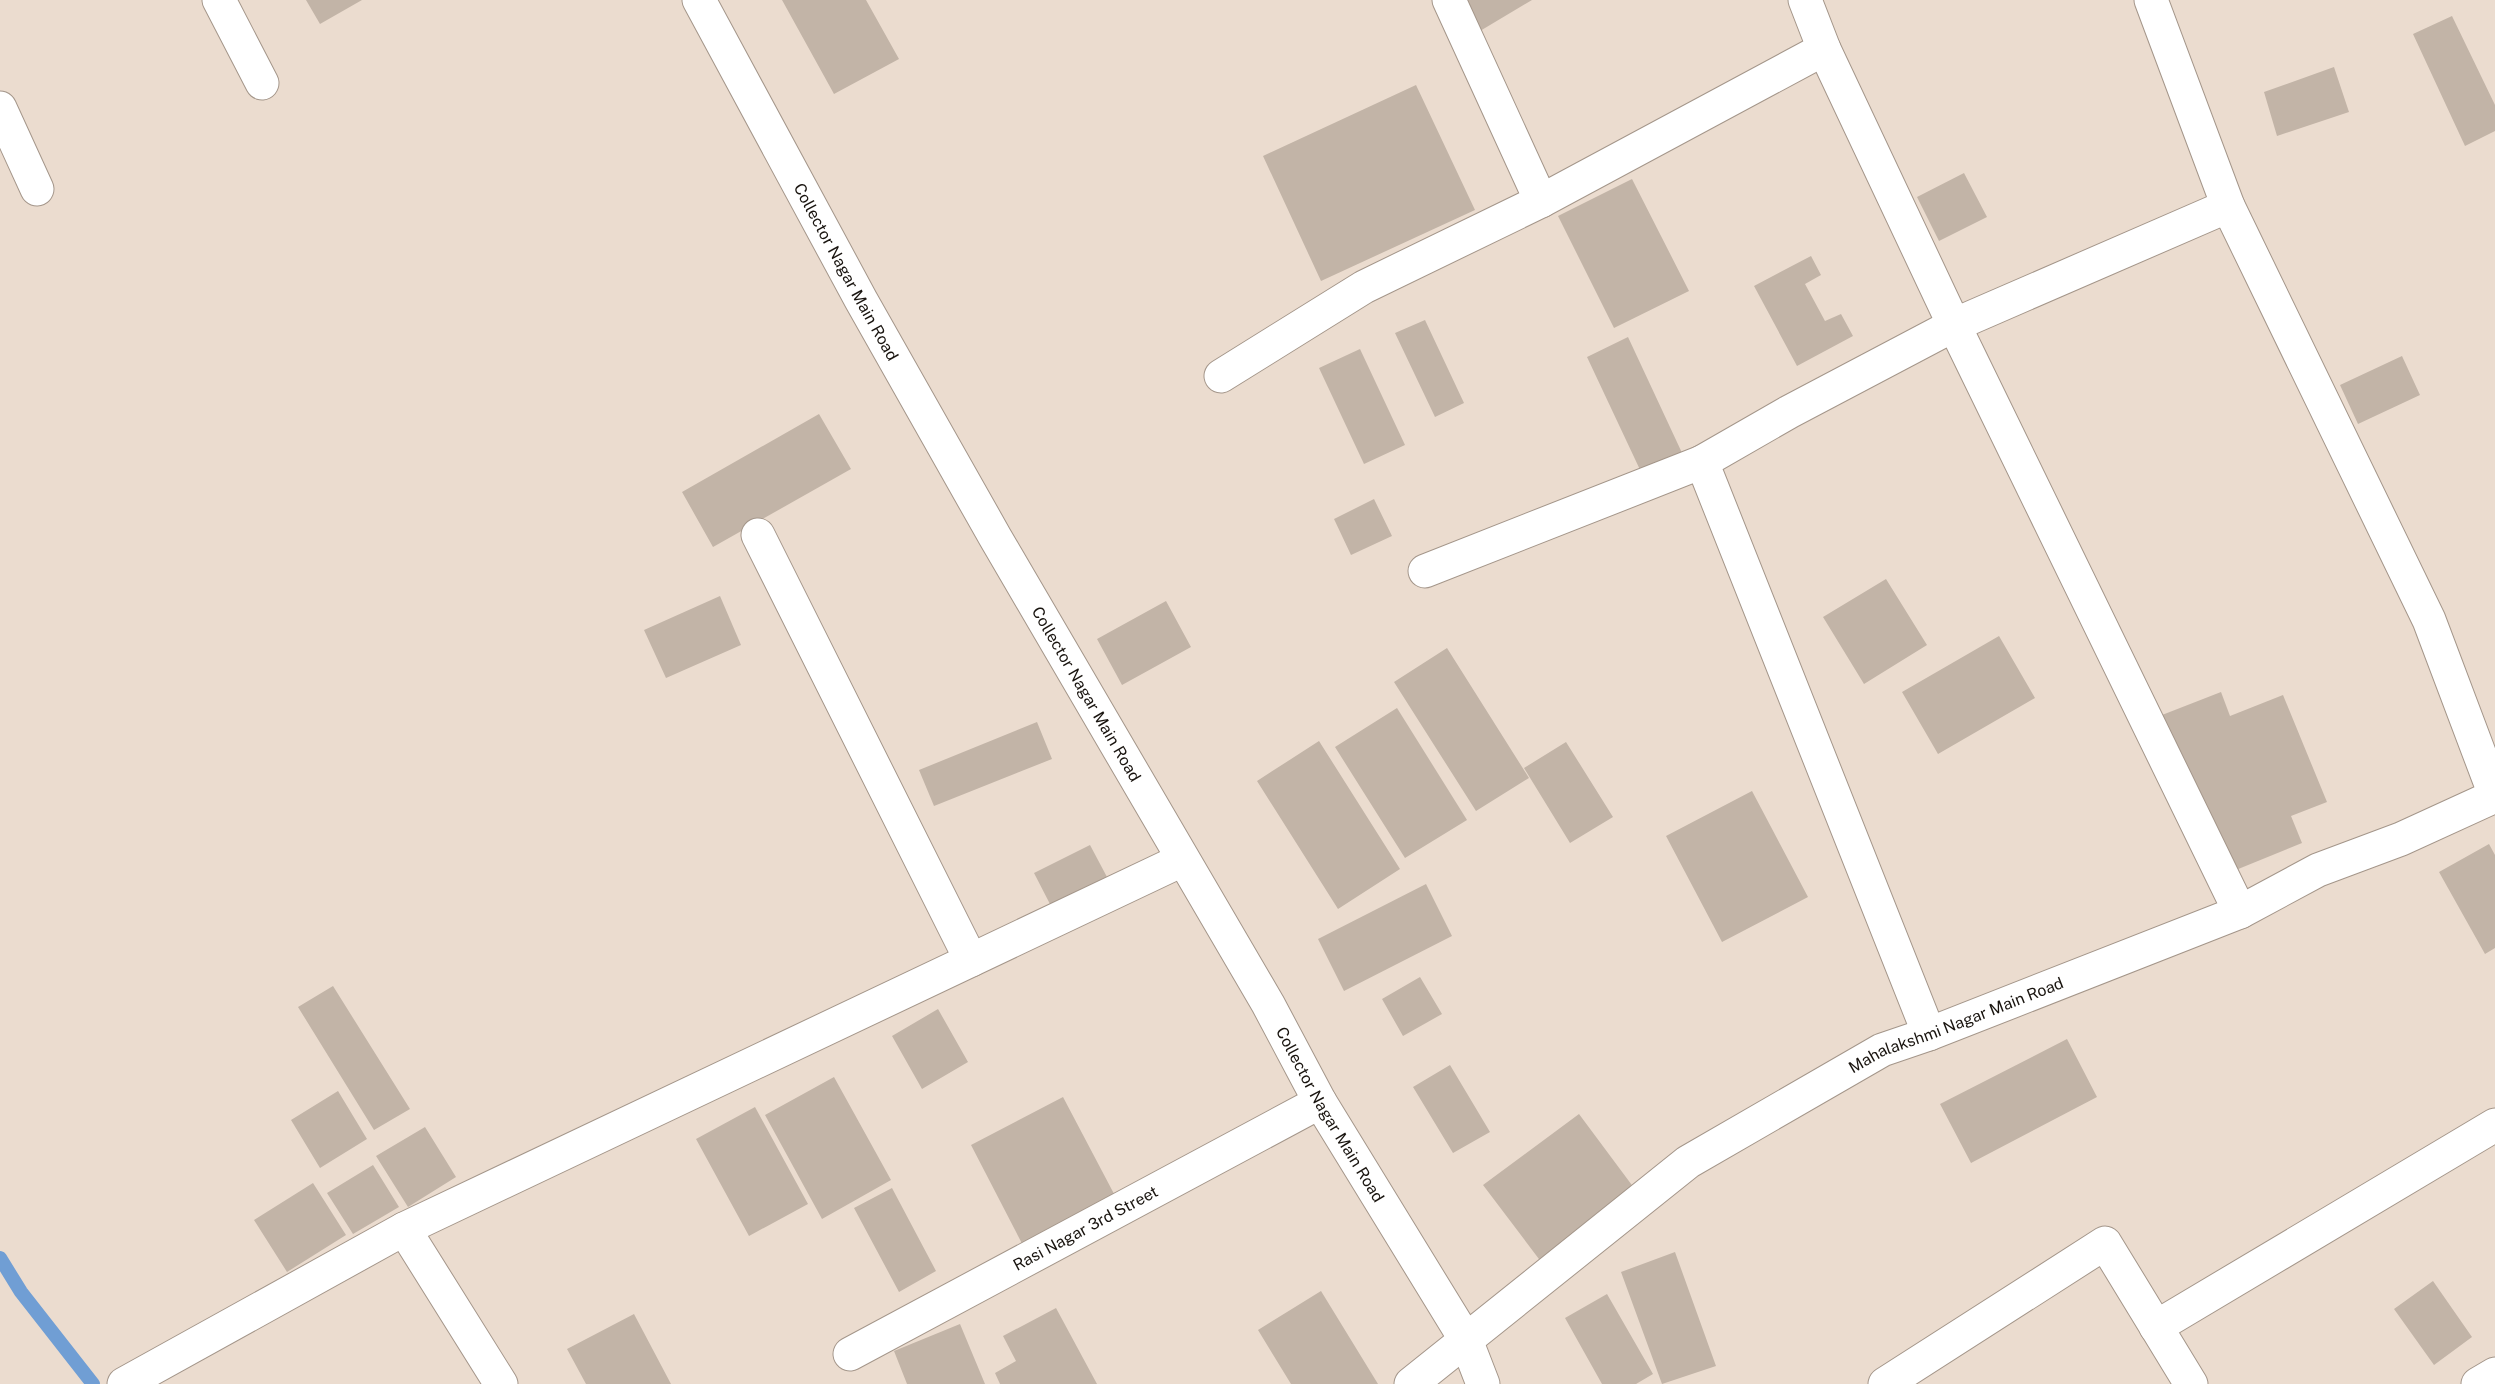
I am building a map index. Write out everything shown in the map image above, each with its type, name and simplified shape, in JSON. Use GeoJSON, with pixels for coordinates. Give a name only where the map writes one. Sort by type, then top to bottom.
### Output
{"type":"FeatureCollection","features":[{"type":"Feature","properties":{"kind":"street"},"geometry":{"type":"LineString","coordinates":[[219,0],[262,83]]}},
{"type":"Feature","properties":{"kind":"street","name":"Collector Nagar Main Road"},"geometry":{"type":"LineString","coordinates":[[699,0],[902,372],[1182,860],[1268,1004],[1320,1102],[1466,1340],[1483,1384]]}},
{"type":"Feature","properties":{"kind":"street"},"geometry":{"type":"LineString","coordinates":[[1449,0],[1541,201]]}},
{"type":"Feature","properties":{"kind":"street"},"geometry":{"type":"LineString","coordinates":[[1805,0],[1824,49],[1954,325],[2240,912]]}},
{"type":"Feature","properties":{"kind":"street"},"geometry":{"type":"LineString","coordinates":[[2151,0],[2228,206],[2428,620],[2495,796]]}},
{"type":"Feature","properties":{"kind":"street"},"geometry":{"type":"LineString","coordinates":[[1221,376],[1365,287],[1541,201],[1824,49]]}},
{"type":"Feature","properties":{"kind":"street"},"geometry":{"type":"LineString","coordinates":[[0,108],[37,189]]}},
{"type":"Feature","properties":{"kind":"street"},"geometry":{"type":"LineString","coordinates":[[1425,571],[1702,462],[1789,412],[1954,325],[2228,206]]}},
{"type":"Feature","properties":{"kind":"street"},"geometry":{"type":"LineString","coordinates":[[1702,462],[1929,1034]]}},
{"type":"Feature","properties":{"kind":"street"},"geometry":{"type":"LineString","coordinates":[[758,535],[971,960]]}},
{"type":"Feature","properties":{"kind":"street","name":"Mahalakshmi Nagar Main Road"},"geometry":{"type":"LineString","coordinates":[[1412,1384],[1688,1162],[1882,1050],[1929,1034],[2240,912],[2318,870],[2401,839],[2495,796]]}},
{"type":"Feature","properties":{"kind":"street"},"geometry":{"type":"LineString","coordinates":[[124,1384],[404,1229],[1182,860]]}},
{"type":"Feature","properties":{"kind":"street","name":"Rasi Nagar 3rd Street"},"geometry":{"type":"LineString","coordinates":[[850,1354],[1320,1102]]}},
{"type":"Feature","properties":{"kind":"street"},"geometry":{"type":"LineString","coordinates":[[2156,1327],[2495,1125]]}},
{"type":"Feature","properties":{"kind":"street"},"geometry":{"type":"LineString","coordinates":[[404,1229],[501,1384]]}},
{"type":"Feature","properties":{"kind":"street"},"geometry":{"type":"LineString","coordinates":[[1885,1384],[2105,1243],[2191,1384]]}},
{"type":"Feature","properties":{"kind":"street"},"geometry":{"type":"LineString","coordinates":[[2478,1384],[2495,1374]]}},
{"type":"Feature","properties":{"kind":"building"},"geometry":{"type":"Polygon","coordinates":[[[306,0],[362,0],[320,24],[306,0]]]}},
{"type":"Feature","properties":{"kind":"building"},"geometry":{"type":"Polygon","coordinates":[[[782,0],[866,0],[899,59],[834,94],[782,0]]]}},
{"type":"Feature","properties":{"kind":"building"},"geometry":{"type":"Polygon","coordinates":[[[1460,0],[1532,0],[1480,31],[1460,0]]]}},
{"type":"Feature","properties":{"kind":"building"},"geometry":{"type":"Polygon","coordinates":[[[2452,16],[2495,105],[2495,131],[2465,146],[2413,34],[2452,16]]]}},
{"type":"Feature","properties":{"kind":"building"},"geometry":{"type":"Polygon","coordinates":[[[2334,67],[2349,112],[2277,136],[2264,92],[2334,67]]]}},
{"type":"Feature","properties":{"kind":"building"},"geometry":{"type":"Polygon","coordinates":[[[1416,85],[1475,210],[1321,281],[1263,156],[1416,85]]]}},
{"type":"Feature","properties":{"kind":"building"},"geometry":{"type":"Polygon","coordinates":[[[1964,173],[1987,217],[1939,241],[1917,197],[1964,173]]]}},
{"type":"Feature","properties":{"kind":"building"},"geometry":{"type":"Polygon","coordinates":[[[1632,179],[1689,291],[1614,328],[1558,216],[1632,179]]]}},
{"type":"Feature","properties":{"kind":"building"},"geometry":{"type":"Polygon","coordinates":[[[1811,256],[1821,275],[1805,284],[1825,321],[1841,314],[1853,336],[1797,366],[1754,286],[1811,256]]]}},
{"type":"Feature","properties":{"kind":"building"},"geometry":{"type":"Polygon","coordinates":[[[1425,320],[1464,403],[1435,417],[1395,333],[1425,320]]]}},
{"type":"Feature","properties":{"kind":"building"},"geometry":{"type":"Polygon","coordinates":[[[1628,337],[1683,455],[1642,474],[1587,357],[1628,337]]]}},
{"type":"Feature","properties":{"kind":"building"},"geometry":{"type":"Polygon","coordinates":[[[1360,349],[1405,445],[1364,464],[1319,368],[1360,349]]]}},
{"type":"Feature","properties":{"kind":"building"},"geometry":{"type":"Polygon","coordinates":[[[2402,356],[2420,395],[2358,424],[2340,385],[2402,356]]]}},
{"type":"Feature","properties":{"kind":"building"},"geometry":{"type":"Polygon","coordinates":[[[819,414],[851,469],[713,547],[682,492],[819,414]]]}},
{"type":"Feature","properties":{"kind":"building"},"geometry":{"type":"Polygon","coordinates":[[[1374,499],[1392,536],[1351,555],[1334,519],[1374,499]]]}},
{"type":"Feature","properties":{"kind":"building"},"geometry":{"type":"Polygon","coordinates":[[[1886,579],[1927,645],[1864,684],[1823,617],[1886,579]]]}},
{"type":"Feature","properties":{"kind":"building"},"geometry":{"type":"Polygon","coordinates":[[[720,596],[741,645],[666,678],[644,630],[720,596]]]}},
{"type":"Feature","properties":{"kind":"building"},"geometry":{"type":"Polygon","coordinates":[[[1166,601],[1191,647],[1122,685],[1097,639],[1166,601]]]}},
{"type":"Feature","properties":{"kind":"building"},"geometry":{"type":"Polygon","coordinates":[[[1999,636],[2035,698],[1938,754],[1902,692],[1999,636]]]}},
{"type":"Feature","properties":{"kind":"building"},"geometry":{"type":"Polygon","coordinates":[[[1447,648],[1529,778],[1476,811],[1394,682],[1447,648]]]}},
{"type":"Feature","properties":{"kind":"building"},"geometry":{"type":"Polygon","coordinates":[[[2221,692],[2230,716],[2283,695],[2327,802],[2291,816],[2302,843],[2226,874],[2162,715],[2221,692]]]}},
{"type":"Feature","properties":{"kind":"building"},"geometry":{"type":"Polygon","coordinates":[[[1397,708],[1467,820],[1405,858],[1335,747],[1397,708]]]}},
{"type":"Feature","properties":{"kind":"building"},"geometry":{"type":"Polygon","coordinates":[[[1037,722],[1052,759],[934,806],[919,770],[1037,722]]]}},
{"type":"Feature","properties":{"kind":"building"},"geometry":{"type":"Polygon","coordinates":[[[1319,741],[1400,869],[1338,909],[1257,781],[1319,741]]]}},
{"type":"Feature","properties":{"kind":"building"},"geometry":{"type":"Polygon","coordinates":[[[1566,742],[1613,817],[1570,843],[1524,768],[1566,742]]]}},
{"type":"Feature","properties":{"kind":"building"},"geometry":{"type":"Polygon","coordinates":[[[1752,791],[1808,897],[1722,942],[1666,836],[1752,791]]]}},
{"type":"Feature","properties":{"kind":"building"},"geometry":{"type":"Polygon","coordinates":[[[2489,844],[2495,855],[2495,948],[2485,954],[2439,872],[2489,844]]]}},
{"type":"Feature","properties":{"kind":"building"},"geometry":{"type":"Polygon","coordinates":[[[1090,845],[1107,877],[1051,906],[1034,873],[1090,845]]]}},
{"type":"Feature","properties":{"kind":"building"},"geometry":{"type":"Polygon","coordinates":[[[1426,884],[1452,936],[1344,991],[1318,939],[1426,884]]]}},
{"type":"Feature","properties":{"kind":"building"},"geometry":{"type":"Polygon","coordinates":[[[1420,977],[1442,1014],[1403,1036],[1382,999],[1420,977]]]}},
{"type":"Feature","properties":{"kind":"building"},"geometry":{"type":"Polygon","coordinates":[[[333,986],[410,1109],[374,1130],[298,1007],[333,986]]]}},
{"type":"Feature","properties":{"kind":"building"},"geometry":{"type":"Polygon","coordinates":[[[938,1009],[968,1062],[922,1089],[892,1036],[938,1009]]]}},
{"type":"Feature","properties":{"kind":"building"},"geometry":{"type":"Polygon","coordinates":[[[2067,1039],[2097,1097],[1971,1163],[1940,1104],[2067,1039]]]}},
{"type":"Feature","properties":{"kind":"building"},"geometry":{"type":"Polygon","coordinates":[[[1450,1065],[1490,1132],[1453,1153],[1413,1087],[1450,1065]]]}},
{"type":"Feature","properties":{"kind":"building"},"geometry":{"type":"Polygon","coordinates":[[[834,1077],[891,1180],[822,1219],[765,1115],[834,1077]]]}},
{"type":"Feature","properties":{"kind":"building"},"geometry":{"type":"Polygon","coordinates":[[[338,1091],[367,1139],[320,1168],[291,1120],[338,1091]]]}},
{"type":"Feature","properties":{"kind":"building"},"geometry":{"type":"Polygon","coordinates":[[[1063,1097],[1122,1209],[1029,1257],[971,1145],[1063,1097]]]}},
{"type":"Feature","properties":{"kind":"building"},"geometry":{"type":"Polygon","coordinates":[[[755,1107],[808,1204],[749,1236],[696,1139],[755,1107]]]}},
{"type":"Feature","properties":{"kind":"building"},"geometry":{"type":"Polygon","coordinates":[[[1579,1114],[1640,1196],[1545,1267],[1483,1185],[1579,1114]]]}},
{"type":"Feature","properties":{"kind":"building"},"geometry":{"type":"Polygon","coordinates":[[[425,1127],[456,1177],[408,1207],[376,1156],[425,1127]]]}},
{"type":"Feature","properties":{"kind":"building"},"geometry":{"type":"Polygon","coordinates":[[[373,1165],[399,1207],[353,1234],[327,1193],[373,1165]]]}},
{"type":"Feature","properties":{"kind":"building"},"geometry":{"type":"Polygon","coordinates":[[[313,1183],[346,1235],[287,1272],[254,1220],[313,1183]]]}},
{"type":"Feature","properties":{"kind":"building"},"geometry":{"type":"Polygon","coordinates":[[[892,1188],[936,1271],[899,1292],[854,1208],[892,1188]]]}},
{"type":"Feature","properties":{"kind":"building"},"geometry":{"type":"Polygon","coordinates":[[[1675,1252],[1716,1366],[1662,1384],[1621,1272],[1675,1252]]]}},
{"type":"Feature","properties":{"kind":"building"},"geometry":{"type":"Polygon","coordinates":[[[2433,1281],[2472,1337],[2434,1365],[2394,1309],[2433,1281]]]}},
{"type":"Feature","properties":{"kind":"building"},"geometry":{"type":"Polygon","coordinates":[[[1321,1291],[1378,1384],[1291,1384],[1258,1330],[1321,1291]]]}},
{"type":"Feature","properties":{"kind":"building"},"geometry":{"type":"Polygon","coordinates":[[[1607,1294],[1653,1374],[1636,1384],[1602,1384],[1565,1318],[1607,1294]]]}},
{"type":"Feature","properties":{"kind":"building"},"geometry":{"type":"Polygon","coordinates":[[[1056,1308],[1097,1384],[1000,1384],[995,1373],[1016,1361],[1003,1336],[1056,1308]]]}},
{"type":"Feature","properties":{"kind":"building"},"geometry":{"type":"Polygon","coordinates":[[[634,1314],[671,1384],[586,1384],[567,1349],[634,1314]]]}},
{"type":"Feature","properties":{"kind":"building"},"geometry":{"type":"Polygon","coordinates":[[[960,1324],[985,1384],[907,1384],[894,1351],[960,1324]]]}},
{"type":"Feature","properties":{"kind":"waterway"},"geometry":{"type":"LineString","coordinates":[[0,1258],[21,1292],[93,1384]]}}]}
